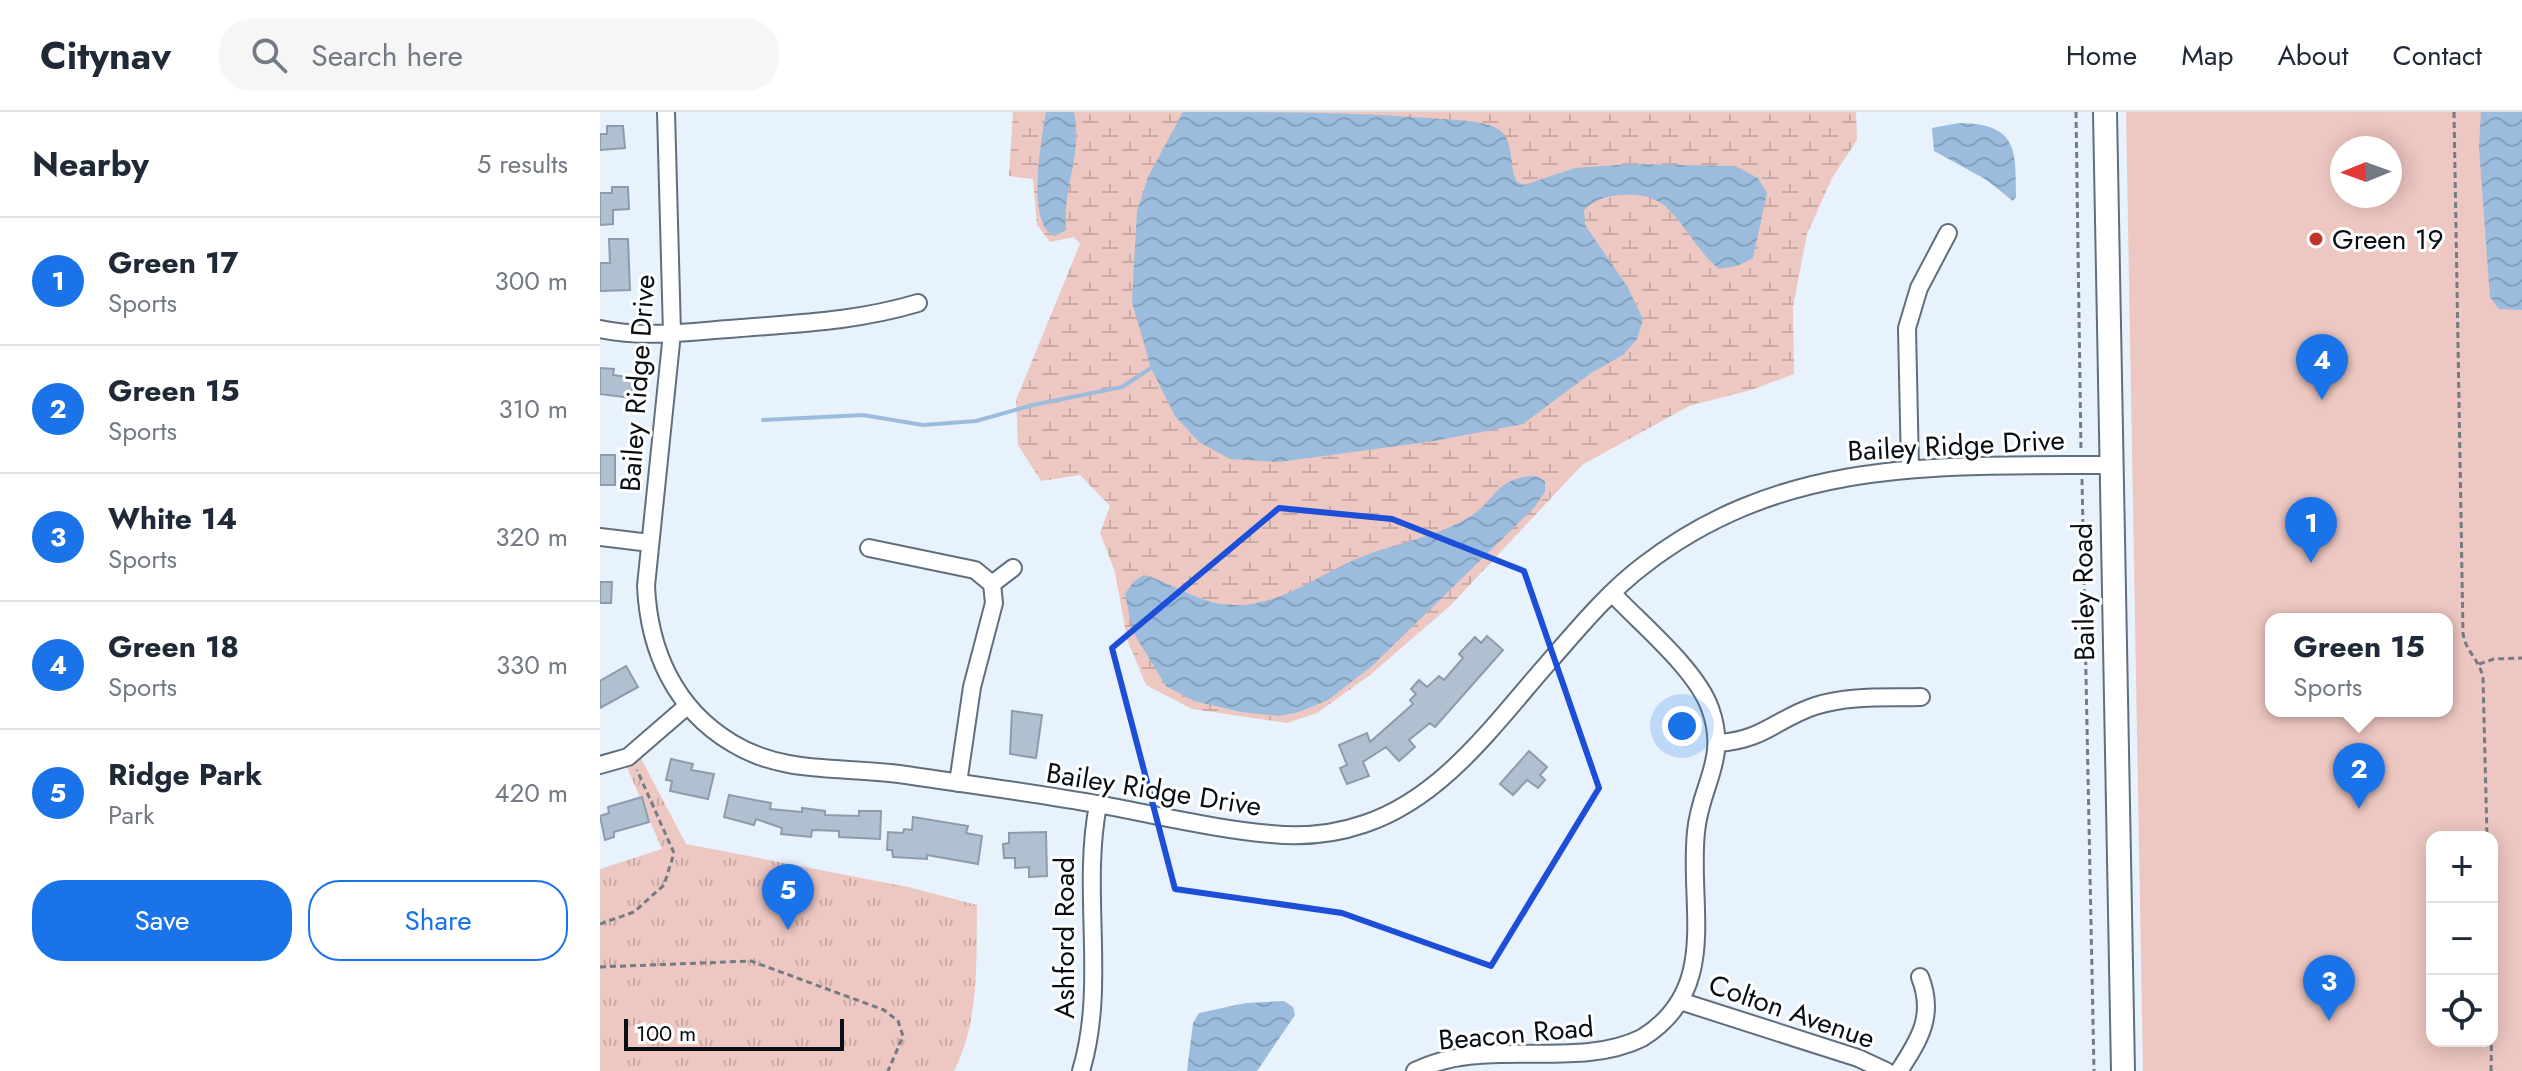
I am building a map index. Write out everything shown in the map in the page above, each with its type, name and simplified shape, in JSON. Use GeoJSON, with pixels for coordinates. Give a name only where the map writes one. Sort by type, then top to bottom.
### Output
{"type":"FeatureCollection","features":[{"type":"Feature","properties":{"kind":"main road","name":"Bailey Road"},"geometry":{"type":"LineString","coordinates":[[2105,112],[2123,1071]]}},
{"type":"Feature","properties":{"kind":"street","name":"Bailey Ridge Drive"},"geometry":{"type":"LineString","coordinates":[[666,112],[672,333],[646,586],[652,639],[661,662],[687,706],[729,742],[784,764],[958,783],[1272,834],[1304,835],[1363,825],[1417,798],[1447,775],[1612,593],[1672,546],[1740,508],[1837,477],[1910,469],[2110,465]]}},
{"type":"Feature","properties":{"kind":"street"},"geometry":{"type":"LineString","coordinates":[[1910,469],[1907,328],[1919,288],[1948,233]]}},
{"type":"Feature","properties":{"kind":"street"},"geometry":{"type":"LineString","coordinates":[[600,329],[631,334],[672,333],[871,317],[918,303]]}},
{"type":"Feature","properties":{"kind":"street"},"geometry":{"type":"LineString","coordinates":[[600,537],[650,543]]}},
{"type":"Feature","properties":{"kind":"street"},"geometry":{"type":"LineString","coordinates":[[869,548],[975,570],[992,584],[994,603],[972,687],[958,783]]}},
{"type":"Feature","properties":{"kind":"street"},"geometry":{"type":"LineString","coordinates":[[992,584],[1013,568]]}},
{"type":"Feature","properties":{"kind":"street","name":"Beacon Road"},"geometry":{"type":"LineString","coordinates":[[1415,1071],[1464,1057],[1600,1063],[1642,1039],[1680,1001],[1696,959],[1696,831],[1717,761],[1718,743],[1703,692],[1612,593]]}},
{"type":"Feature","properties":{"kind":"street"},"geometry":{"type":"LineString","coordinates":[[1718,743],[1752,739],[1815,706],[1856,699],[1921,697]]}},
{"type":"Feature","properties":{"kind":"street"},"geometry":{"type":"LineString","coordinates":[[600,765],[628,757],[687,706]]}},
{"type":"Feature","properties":{"kind":"street","name":"Ashford Road"},"geometry":{"type":"LineString","coordinates":[[1081,1071],[1090,1029],[1089,861],[1098,805]]}},
{"type":"Feature","properties":{"kind":"street"},"geometry":{"type":"LineString","coordinates":[[1899,1071],[1927,1020],[1926,992],[1920,977]]}},
{"type":"Feature","properties":{"kind":"street","name":"Colton Avenue"},"geometry":{"type":"LineString","coordinates":[[1680,1001],[1858,1058],[1886,1071]]}},
{"type":"Feature","properties":{"kind":"path"},"geometry":{"type":"LineString","coordinates":[[2076,112],[2081,439]]}},
{"type":"Feature","properties":{"kind":"path"},"geometry":{"type":"LineString","coordinates":[[2454,112],[2463,633],[2464,642],[2479,664],[2487,831]]}},
{"type":"Feature","properties":{"kind":"path"},"geometry":{"type":"LineString","coordinates":[[2082,484],[2094,1071]]}},
{"type":"Feature","properties":{"kind":"path"},"geometry":{"type":"LineString","coordinates":[[2479,664],[2494,659],[2522,658]]}},
{"type":"Feature","properties":{"kind":"path"},"geometry":{"type":"LineString","coordinates":[[600,924],[634,912],[664,885],[674,853],[636,768],[628,757]]}},
{"type":"Feature","properties":{"kind":"path"},"geometry":{"type":"LineString","coordinates":[[600,967],[734,960],[775,967],[884,1010],[898,1021],[903,1036],[888,1071]]}},
{"type":"Feature","properties":{"kind":"path"},"geometry":{"type":"LineString","coordinates":[[2491,1047],[2491,1071]]}},
{"type":"Feature","properties":{"kind":"highlighted area"},"geometry":{"type":"Polygon","coordinates":[[[1279,508],[1392,519],[1524,571],[1599,788],[1491,966],[1342,913],[1175,889],[1112,648],[1279,508]]]}},
{"type":"Feature","properties":{"kind":"green space"},"geometry":{"type":"Polygon","coordinates":[[[1013,112],[1856,112],[1857,140],[1832,178],[1807,234],[1793,307],[1794,374],[1751,390],[1689,406],[1582,465],[1451,605],[1370,675],[1317,713],[1287,723],[1192,709],[1146,685],[1127,639],[1115,572],[1100,533],[1110,506],[1080,475],[1041,481],[1018,445],[1016,400],[1080,244],[1074,237],[1050,242],[1037,225],[1033,179],[1009,176],[1013,112]]]}},
{"type":"Feature","properties":{"kind":"green space"},"geometry":{"type":"Polygon","coordinates":[[[2126,112],[2522,112],[2522,1071],[2143,1071],[2126,112]]]}},
{"type":"Feature","properties":{"kind":"green space"},"geometry":{"type":"Polygon","coordinates":[[[636,749],[686,844],[908,887],[977,905],[972,1011],[954,1071],[600,1071],[600,869],[662,849],[623,758],[636,749]]]}},
{"type":"Feature","properties":{"kind":"water"},"geometry":{"type":"Polygon","coordinates":[[[1046,112],[1074,112],[1076,127],[1066,230],[1055,236],[1046,229],[1040,216],[1038,199],[1039,160],[1046,112]]]}},
{"type":"Feature","properties":{"kind":"water"},"geometry":{"type":"Polygon","coordinates":[[[1183,112],[1337,113],[1472,121],[1489,125],[1502,133],[1509,145],[1514,175],[1517,182],[1524,185],[1575,168],[1633,164],[1735,166],[1758,178],[1767,193],[1753,258],[1737,266],[1719,269],[1672,213],[1657,201],[1623,194],[1601,199],[1584,210],[1585,225],[1627,286],[1643,319],[1637,339],[1623,355],[1591,373],[1523,424],[1434,441],[1279,462],[1230,459],[1199,442],[1175,416],[1151,368],[1132,302],[1137,211],[1148,177],[1183,112]]]}},
{"type":"Feature","properties":{"kind":"water"},"geometry":{"type":"Polygon","coordinates":[[[2481,112],[2522,112],[2522,310],[2499,309],[2490,297],[2479,147],[2481,112]]]}},
{"type":"Feature","properties":{"kind":"water"},"geometry":{"type":"Polygon","coordinates":[[[1959,123],[1992,128],[2009,142],[2015,165],[2016,197],[2013,201],[1985,179],[1934,151],[1932,128],[1959,123]]]}},
{"type":"Feature","properties":{"kind":"water"},"geometry":{"type":"Polygon","coordinates":[[[1536,476],[1545,481],[1545,492],[1533,509],[1373,665],[1328,700],[1299,712],[1280,716],[1241,712],[1194,701],[1166,686],[1133,632],[1125,594],[1134,581],[1144,575],[1220,604],[1265,601],[1296,590],[1356,559],[1453,526],[1476,512],[1511,481],[1536,476]]]}},
{"type":"Feature","properties":{"kind":"water"},"geometry":{"type":"Polygon","coordinates":[[[1284,1001],[1293,1007],[1295,1015],[1257,1071],[1187,1071],[1193,1023],[1199,1013],[1246,1003],[1284,1001]]]}},
{"type":"Feature","properties":{"kind":"building"},"geometry":{"type":"Polygon","coordinates":[[[607,126],[623,126],[625,148],[600,150],[600,134],[607,134],[607,126]]]}},
{"type":"Feature","properties":{"kind":"building"},"geometry":{"type":"Polygon","coordinates":[[[612,187],[628,187],[629,209],[613,210],[613,224],[600,225],[600,193],[612,193],[612,187]]]}},
{"type":"Feature","properties":{"kind":"building"},"geometry":{"type":"Polygon","coordinates":[[[609,239],[628,239],[630,290],[600,291],[600,263],[610,263],[609,239]]]}},
{"type":"Feature","properties":{"kind":"building"},"geometry":{"type":"Polygon","coordinates":[[[600,368],[614,369],[613,375],[634,378],[631,398],[600,394],[600,368]]]}},
{"type":"Feature","properties":{"kind":"building"},"geometry":{"type":"Polygon","coordinates":[[[600,455],[615,455],[615,485],[600,485],[600,455]]]}},
{"type":"Feature","properties":{"kind":"building"},"geometry":{"type":"Polygon","coordinates":[[[600,582],[612,582],[611,603],[600,603],[600,582]]]}},
{"type":"Feature","properties":{"kind":"building"},"geometry":{"type":"Polygon","coordinates":[[[1487,636],[1503,650],[1435,727],[1430,723],[1409,740],[1415,747],[1399,761],[1386,747],[1363,762],[1369,776],[1347,784],[1340,768],[1347,765],[1339,745],[1367,733],[1370,742],[1413,704],[1410,700],[1416,694],[1411,689],[1419,680],[1427,687],[1439,676],[1444,680],[1463,658],[1459,654],[1475,637],[1481,643],[1487,636]]]}},
{"type":"Feature","properties":{"kind":"building"},"geometry":{"type":"Polygon","coordinates":[[[626,666],[638,687],[600,708],[600,681],[626,666]]]}},
{"type":"Feature","properties":{"kind":"building"},"geometry":{"type":"Polygon","coordinates":[[[1012,711],[1042,715],[1036,758],[1010,754],[1012,711]]]}},
{"type":"Feature","properties":{"kind":"building"},"geometry":{"type":"Polygon","coordinates":[[[1529,751],[1547,767],[1540,775],[1545,780],[1538,788],[1527,780],[1513,795],[1500,784],[1529,751]]]}},
{"type":"Feature","properties":{"kind":"building"},"geometry":{"type":"Polygon","coordinates":[[[671,759],[693,764],[691,770],[714,774],[708,799],[670,791],[672,781],[666,780],[671,759]]]}},
{"type":"Feature","properties":{"kind":"building"},"geometry":{"type":"Polygon","coordinates":[[[729,795],[771,803],[770,809],[802,812],[802,808],[825,811],[825,815],[859,816],[859,811],[881,811],[880,839],[839,837],[839,831],[812,830],[811,837],[781,834],[782,828],[756,819],[754,825],[724,817],[729,795]]]}},
{"type":"Feature","properties":{"kind":"building"},"geometry":{"type":"Polygon","coordinates":[[[642,797],[649,822],[614,832],[614,837],[605,840],[600,816],[609,813],[608,807],[642,797]]]}},
{"type":"Feature","properties":{"kind":"building"},"geometry":{"type":"Polygon","coordinates":[[[913,817],[968,826],[966,833],[982,836],[978,864],[927,855],[927,859],[893,857],[892,850],[887,850],[888,832],[912,830],[913,817]]]}},
{"type":"Feature","properties":{"kind":"building"},"geometry":{"type":"Polygon","coordinates":[[[1046,832],[1047,876],[1029,877],[1029,867],[1015,868],[1015,858],[1004,858],[1003,844],[1009,843],[1009,833],[1046,832]]]}},
{"type":"Feature","properties":{"kind":"waterway"},"geometry":{"type":"LineString","coordinates":[[763,420],[863,415],[923,425],[976,421],[1033,405],[1122,387],[1151,368]]}},
{"type":"Feature","properties":{"kind":"place","name":"Green 19"},"geometry":{"type":"Point","coordinates":[2316,239]}},
{"type":"Feature","properties":{"kind":"place","name":"Green 18"},"geometry":{"type":"Point","coordinates":[2322,400]}},
{"type":"Feature","properties":{"kind":"place","name":"Green 17"},"geometry":{"type":"Point","coordinates":[2311,563]}},
{"type":"Feature","properties":{"kind":"place","name":"Green 15"},"geometry":{"type":"Point","coordinates":[2359,809]}},
{"type":"Feature","properties":{"kind":"place","name":"Ridge Park"},"geometry":{"type":"Point","coordinates":[788,930]}},
{"type":"Feature","properties":{"kind":"place","name":"White 14"},"geometry":{"type":"Point","coordinates":[2329,1021]}}]}
